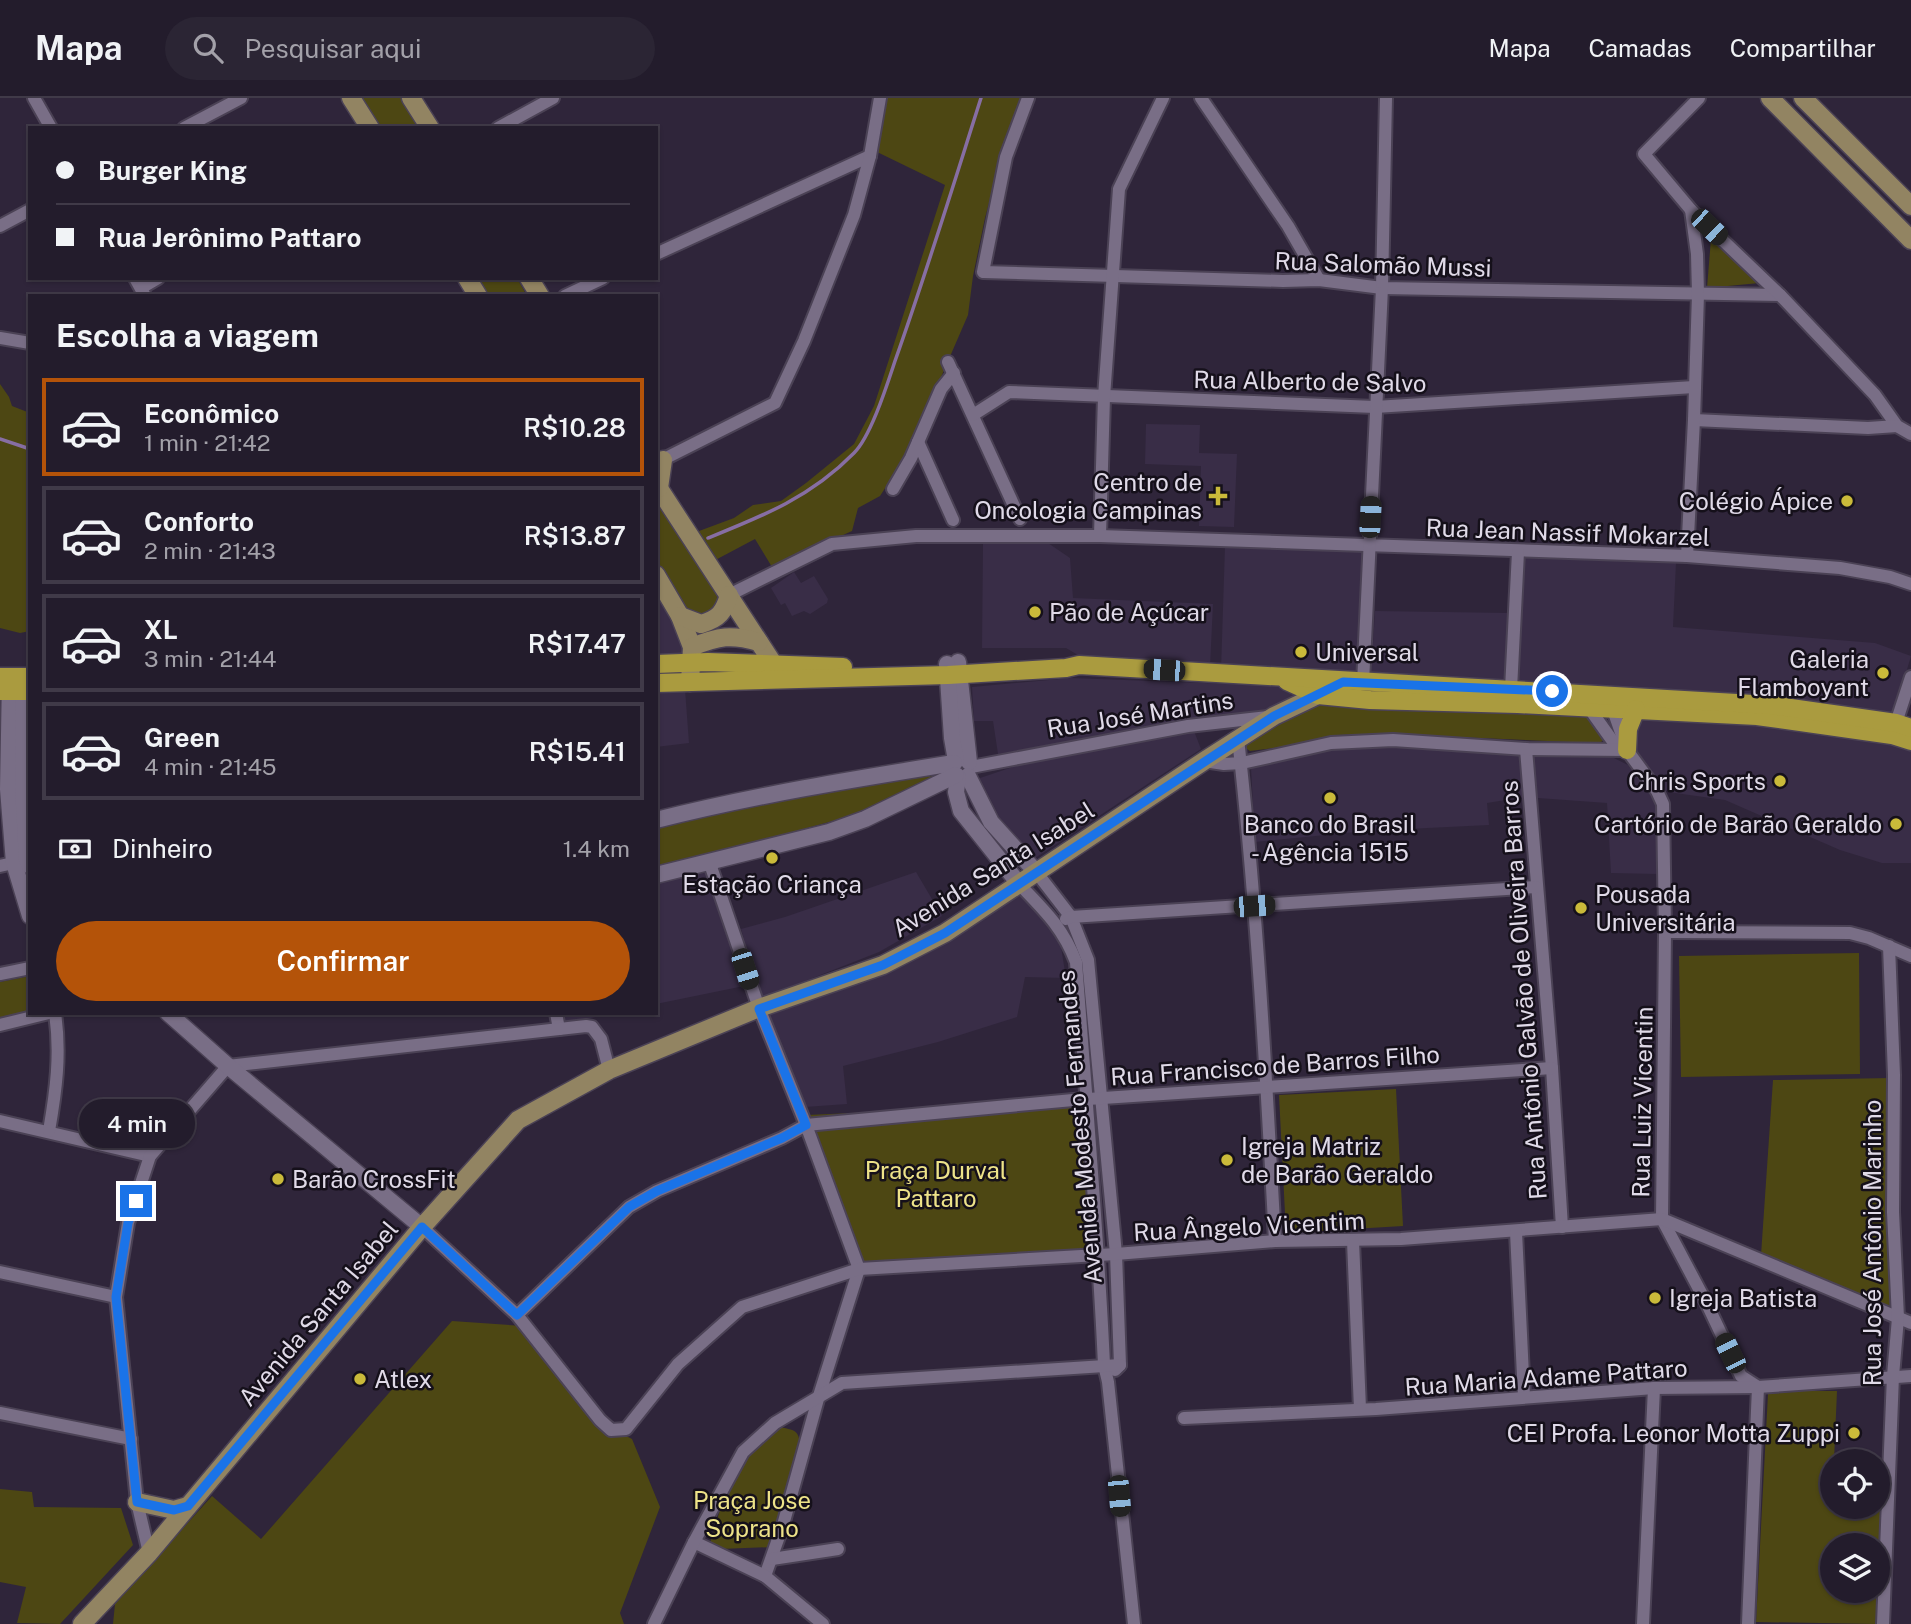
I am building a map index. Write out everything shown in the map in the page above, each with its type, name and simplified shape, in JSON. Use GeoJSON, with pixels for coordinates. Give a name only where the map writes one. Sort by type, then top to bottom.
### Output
{"type":"FeatureCollection","features":[{"type":"Feature","properties":{"kind":"main road"},"geometry":{"type":"LineString","coordinates":[[351,98],[369,126]]}},
{"type":"Feature","properties":{"kind":"main road"},"geometry":{"type":"LineString","coordinates":[[411,98],[429,126]]}},
{"type":"Feature","properties":{"kind":"main road"},"geometry":{"type":"LineString","coordinates":[[1770,98],[1911,240]]}},
{"type":"Feature","properties":{"kind":"main road"},"geometry":{"type":"LineString","coordinates":[[1803,98],[1911,206]]}},
{"type":"Feature","properties":{"kind":"main road"},"geometry":{"type":"LineString","coordinates":[[659,462],[658,486],[766,653]]}},
{"type":"Feature","properties":{"kind":"main road"},"geometry":{"type":"LineString","coordinates":[[658,578],[681,616],[692,655],[690,682]]}},
{"type":"Feature","properties":{"kind":"main road"},"geometry":{"type":"LineString","coordinates":[[681,616],[701,624],[718,618],[725,610],[729,595]]}},
{"type":"Feature","properties":{"kind":"main road"},"geometry":{"type":"LineString","coordinates":[[692,655],[714,638],[729,636],[766,653],[862,668],[953,668]]}},
{"type":"Feature","properties":{"kind":"main road"},"geometry":{"type":"LineString","coordinates":[[731,682],[766,653]]}},
{"type":"Feature","properties":{"kind":"main road"},"geometry":{"type":"LineString","coordinates":[[658,664],[692,655],[751,665]]}},
{"type":"Feature","properties":{"kind":"main road"},"geometry":{"type":"LineString","coordinates":[[658,683],[731,682],[953,668],[1016,657],[1066,658],[1079,665],[1511,690],[1610,701],[1771,705],[1903,725]]}},
{"type":"Feature","properties":{"kind":"main road"},"geometry":{"type":"LineString","coordinates":[[1279,677],[1318,695],[1370,700],[1589,708],[1610,701],[1636,709],[1757,716],[1892,734],[1911,741]]}},
{"type":"Feature","properties":{"kind":"main road"},"geometry":{"type":"LineString","coordinates":[[1318,695],[1343,682]]}},
{"type":"Feature","properties":{"kind":"main road","name":"Avenida Santa Isabel"},"geometry":{"type":"LineString","coordinates":[[82,1624],[149,1553],[422,1227],[518,1120],[609,1070],[759,1009],[883,965],[945,933],[1274,716],[1318,695]]}},
{"type":"Feature","properties":{"kind":"main road"},"geometry":{"type":"LineString","coordinates":[[1627,750],[1628,729],[1636,709]]}},
{"type":"Feature","properties":{"kind":"main road"},"geometry":{"type":"LineString","coordinates":[[137,1502],[174,1510],[188,1506]]}},
{"type":"Feature","properties":{"kind":"street"},"geometry":{"type":"LineString","coordinates":[[34,98],[50,126]]}},
{"type":"Feature","properties":{"kind":"street"},"geometry":{"type":"LineString","coordinates":[[188,126],[241,98]]}},
{"type":"Feature","properties":{"kind":"street"},"geometry":{"type":"LineString","coordinates":[[502,126],[553,98]]}},
{"type":"Feature","properties":{"kind":"street"},"geometry":{"type":"LineString","coordinates":[[659,462],[775,403],[804,341],[854,215],[870,156],[880,98]]}},
{"type":"Feature","properties":{"kind":"street","name":"Rua Salomão Mussi"},"geometry":{"type":"LineString","coordinates":[[1028,98],[1006,157],[984,272],[1319,280],[1382,288],[1780,295]]}},
{"type":"Feature","properties":{"kind":"street"},"geometry":{"type":"LineString","coordinates":[[1100,536],[1104,397],[1119,189],[1163,98]]}},
{"type":"Feature","properties":{"kind":"street"},"geometry":{"type":"LineString","coordinates":[[1200,98],[1288,226],[1319,280]]}},
{"type":"Feature","properties":{"kind":"street"},"geometry":{"type":"LineString","coordinates":[[1363,683],[1382,288],[1386,98]]}},
{"type":"Feature","properties":{"kind":"street"},"geometry":{"type":"LineString","coordinates":[[1699,98],[1644,154],[1691,210],[1780,295],[1874,395],[1897,426],[1911,434]]}},
{"type":"Feature","properties":{"kind":"street"},"geometry":{"type":"LineString","coordinates":[[658,253],[870,156]]}},
{"type":"Feature","properties":{"kind":"street"},"geometry":{"type":"LineString","coordinates":[[1687,556],[1698,294],[1697,254],[1691,210]]}},
{"type":"Feature","properties":{"kind":"street"},"geometry":{"type":"LineString","coordinates":[[0,226],[28,211]]}},
{"type":"Feature","properties":{"kind":"street"},"geometry":{"type":"LineString","coordinates":[[569,294],[600,280]]}},
{"type":"Feature","properties":{"kind":"street"},"geometry":{"type":"LineString","coordinates":[[0,338],[28,344]]}},
{"type":"Feature","properties":{"kind":"street"},"geometry":{"type":"LineString","coordinates":[[893,489],[918,442],[951,368],[1020,519]]}},
{"type":"Feature","properties":{"kind":"street","name":"Rua Alberto de Salvo"},"geometry":{"type":"LineString","coordinates":[[973,415],[1009,392],[1375,407],[1694,387]]}},
{"type":"Feature","properties":{"kind":"street"},"geometry":{"type":"LineString","coordinates":[[1694,420],[1868,428],[1897,426]]}},
{"type":"Feature","properties":{"kind":"street"},"geometry":{"type":"LineString","coordinates":[[918,442],[953,520]]}},
{"type":"Feature","properties":{"kind":"street","name":"Rua Jean Nassif Mokarzel"},"geometry":{"type":"LineString","coordinates":[[729,595],[832,544],[916,536],[1100,536],[1687,556],[1840,568],[1911,583]]}},
{"type":"Feature","properties":{"kind":"street"},"geometry":{"type":"LineString","coordinates":[[1511,690],[1517,552]]}},
{"type":"Feature","properties":{"kind":"street","name":"Avenida Modesto Fernandes"},"geometry":{"type":"LineString","coordinates":[[953,668],[952,737],[962,769],[991,822],[1037,873],[1071,917],[1088,960],[1116,1254],[1120,1365]]}},
{"type":"Feature","properties":{"kind":"street"},"geometry":{"type":"LineString","coordinates":[[1903,725],[1911,677]]}},
{"type":"Feature","properties":{"kind":"street"},"geometry":{"type":"LineString","coordinates":[[16,684],[15,788],[20,863],[28,905]]}},
{"type":"Feature","properties":{"kind":"street","name":"Rua Luiz Vicentin"},"geometry":{"type":"LineString","coordinates":[[1610,701],[1627,750],[1657,790],[1663,804],[1665,932],[1662,1219],[1709,1306],[1741,1376],[1758,1388]]}},
{"type":"Feature","properties":{"kind":"street"},"geometry":{"type":"LineString","coordinates":[[1589,708],[1614,743],[1627,750]]}},
{"type":"Feature","properties":{"kind":"street","name":"Rua José Martins"},"geometry":{"type":"LineString","coordinates":[[658,874],[829,832],[865,819],[962,769],[1188,726],[1274,716]]}},
{"type":"Feature","properties":{"kind":"street"},"geometry":{"type":"LineString","coordinates":[[1238,739],[1254,906],[1275,1241]]}},
{"type":"Feature","properties":{"kind":"street"},"geometry":{"type":"LineString","coordinates":[[1204,761],[1242,763],[1331,743],[1393,740],[1526,749],[1627,750]]}},
{"type":"Feature","properties":{"kind":"street","name":"Rua Antônio Galvão de Oliveira Barros"},"geometry":{"type":"LineString","coordinates":[[1526,749],[1562,1227]]}},
{"type":"Feature","properties":{"kind":"street"},"geometry":{"type":"LineString","coordinates":[[658,820],[812,786],[962,769]]}},
{"type":"Feature","properties":{"kind":"street","name":"Avenida Modesto Fernandes"},"geometry":{"type":"LineString","coordinates":[[962,769],[956,792],[961,811],[1020,885],[1057,923],[1076,962],[1085,1099],[1100,1255],[1104,1365],[1134,1624]]}},
{"type":"Feature","properties":{"kind":"street"},"geometry":{"type":"LineString","coordinates":[[709,861],[759,1009],[806,1125],[859,1269],[765,1576]]}},
{"type":"Feature","properties":{"kind":"street"},"geometry":{"type":"LineString","coordinates":[[1057,923],[1071,917],[1536,887]]}},
{"type":"Feature","properties":{"kind":"street"},"geometry":{"type":"LineString","coordinates":[[1665,932],[1850,933],[1911,956]]}},
{"type":"Feature","properties":{"kind":"street","name":"Rua José Antônio Marinho"},"geometry":{"type":"LineString","coordinates":[[1883,1624],[1893,1376],[1898,1318],[1889,946]]}},
{"type":"Feature","properties":{"kind":"street"},"geometry":{"type":"LineString","coordinates":[[0,974],[28,968]]}},
{"type":"Feature","properties":{"kind":"street"},"geometry":{"type":"LineString","coordinates":[[0,1025],[41,1015]]}},
{"type":"Feature","properties":{"kind":"street"},"geometry":{"type":"LineString","coordinates":[[49,1131],[58,1078],[59,1044],[55,1015]]}},
{"type":"Feature","properties":{"kind":"street"},"geometry":{"type":"LineString","coordinates":[[170,1015],[422,1227],[517,1315]]}},
{"type":"Feature","properties":{"kind":"street"},"geometry":{"type":"LineString","coordinates":[[556,1015],[558,1029]]}},
{"type":"Feature","properties":{"kind":"street"},"geometry":{"type":"LineString","coordinates":[[149,1553],[137,1502],[116,1297],[128,1223],[150,1156],[228,1066],[592,1027],[601,1039],[609,1070]]}},
{"type":"Feature","properties":{"kind":"street","name":"Rua Francisco de Barros Filho"},"geometry":{"type":"LineString","coordinates":[[517,1315],[629,1207],[657,1191],[782,1138],[806,1125],[1085,1099],[1552,1068]]}},
{"type":"Feature","properties":{"kind":"street"},"geometry":{"type":"LineString","coordinates":[[0,1121],[150,1156]]}},
{"type":"Feature","properties":{"kind":"street","name":"Rua Ângelo Vicentim"},"geometry":{"type":"LineString","coordinates":[[517,1315],[600,1420],[611,1430],[626,1429],[678,1364],[742,1307],[859,1269],[1116,1254],[1275,1241],[1353,1241],[1516,1231],[1662,1219],[1911,1323]]}},
{"type":"Feature","properties":{"kind":"street"},"geometry":{"type":"LineString","coordinates":[[1516,1231],[1524,1396]]}},
{"type":"Feature","properties":{"kind":"street"},"geometry":{"type":"LineString","coordinates":[[1353,1241],[1360,1409]]}},
{"type":"Feature","properties":{"kind":"street"},"geometry":{"type":"LineString","coordinates":[[0,1272],[116,1297]]}},
{"type":"Feature","properties":{"kind":"street"},"geometry":{"type":"LineString","coordinates":[[654,1624],[694,1542],[743,1452],[775,1423],[842,1383],[1120,1365]]}},
{"type":"Feature","properties":{"kind":"street"},"geometry":{"type":"LineString","coordinates":[[1108,1382],[1120,1365]]}},
{"type":"Feature","properties":{"kind":"street","name":"Rua Maria Adame Pattaro"},"geometry":{"type":"LineString","coordinates":[[1184,1418],[1360,1409],[1654,1388],[1758,1388],[1911,1376]]}},
{"type":"Feature","properties":{"kind":"street"},"geometry":{"type":"LineString","coordinates":[[1643,1624],[1654,1388]]}},
{"type":"Feature","properties":{"kind":"street"},"geometry":{"type":"LineString","coordinates":[[1748,1624],[1758,1388]]}},
{"type":"Feature","properties":{"kind":"street"},"geometry":{"type":"LineString","coordinates":[[0,1413],[131,1439]]}},
{"type":"Feature","properties":{"kind":"street"},"geometry":{"type":"LineString","coordinates":[[694,1542],[765,1576],[823,1624]]}},
{"type":"Feature","properties":{"kind":"street"},"geometry":{"type":"LineString","coordinates":[[772,1559],[838,1549]]}},
{"type":"Feature","properties":{"kind":"shaded area","name":"Centro de Oncologia Campinas"},"geometry":{"type":"Polygon","coordinates":[[[1146,424],[1200,425],[1199,453],[1237,454],[1234,527],[1199,526],[1201,466],[1145,464],[1146,424]]]}},
{"type":"Feature","properties":{"kind":"shaded area"},"geometry":{"type":"Polygon","coordinates":[[[1048,543],[1070,558],[1073,598],[1213,604],[1210,667],[1083,658],[1066,648],[982,648],[983,544],[1048,543]]]}},
{"type":"Feature","properties":{"kind":"shaded area"},"geometry":{"type":"Polygon","coordinates":[[[1225,546],[1364,549],[1357,677],[1221,670],[1225,546]]]}},
{"type":"Feature","properties":{"kind":"shaded area"},"geometry":{"type":"Polygon","coordinates":[[[1523,558],[1676,563],[1673,627],[1875,643],[1911,656],[1893,717],[1518,685],[1523,558]]]}},
{"type":"Feature","properties":{"kind":"shaded area"},"geometry":{"type":"Polygon","coordinates":[[[794,572],[801,583],[814,576],[828,599],[827,603],[810,614],[804,611],[792,616],[785,603],[781,605],[771,588],[794,572]]]}},
{"type":"Feature","properties":{"kind":"shaded area"},"geometry":{"type":"Polygon","coordinates":[[[658,579],[680,616],[686,658],[658,658],[658,579]]]}},
{"type":"Feature","properties":{"kind":"shaded area"},"geometry":{"type":"Polygon","coordinates":[[[1375,611],[1509,613],[1508,685],[1371,678],[1375,611]]]}},
{"type":"Feature","properties":{"kind":"shaded area"},"geometry":{"type":"Polygon","coordinates":[[[1071,678],[1282,686],[1298,695],[1263,714],[1193,718],[998,754],[993,721],[974,721],[972,687],[1071,678]]]}},
{"type":"Feature","properties":{"kind":"shaded area"},"geometry":{"type":"Polygon","coordinates":[[[685,689],[689,743],[658,747],[658,690],[685,689]]]}},
{"type":"Feature","properties":{"kind":"shaded area"},"geometry":{"type":"Polygon","coordinates":[[[1640,716],[1741,719],[1911,747],[1911,863],[1882,863],[1840,850],[1725,800],[1668,792],[1655,781],[1634,751],[1634,732],[1640,716]]]}},
{"type":"Feature","properties":{"kind":"shaded area"},"geometry":{"type":"Polygon","coordinates":[[[1192,726],[1201,749],[1032,860],[996,820],[977,779],[1034,760],[1192,726]]]}},
{"type":"Feature","properties":{"kind":"shaded area"},"geometry":{"type":"Polygon","coordinates":[[[1392,746],[1608,755],[1628,765],[1657,802],[1658,874],[1611,873],[1607,803],[1524,797],[1487,803],[1489,825],[1366,831],[1255,842],[1251,768],[1332,749],[1392,746]]]}},
{"type":"Feature","properties":{"kind":"shaded area"},"geometry":{"type":"Polygon","coordinates":[[[705,869],[744,986],[658,1004],[658,882],[705,869]]]}},
{"type":"Feature","properties":{"kind":"shaded area"},"geometry":{"type":"Polygon","coordinates":[[[916,872],[942,916],[879,952],[762,998],[741,929],[785,917],[916,872]]]}},
{"type":"Feature","properties":{"kind":"shaded area"},"geometry":{"type":"Polygon","coordinates":[[[1017,888],[1046,920],[1061,947],[1066,978],[1025,977],[1017,1017],[938,1042],[843,1066],[847,1104],[805,1107],[765,1011],[880,971],[1017,888]]]}},
{"type":"Feature","properties":{"kind":"shaded area"},"geometry":{"type":"Polygon","coordinates":[[[562,1015],[605,1015],[563,1024],[562,1015]]]}},
{"type":"Feature","properties":{"kind":"green space"},"geometry":{"type":"Polygon","coordinates":[[[353,98],[404,98],[422,126],[371,126],[353,98]]]}},
{"type":"Feature","properties":{"kind":"green space"},"geometry":{"type":"Polygon","coordinates":[[[886,98],[1024,98],[1001,158],[985,218],[968,315],[909,451],[880,496],[858,508],[852,531],[772,567],[755,539],[706,565],[725,596],[706,619],[682,612],[658,575],[658,492],[691,534],[734,518],[753,505],[781,501],[854,444],[874,406],[945,185],[875,151],[886,98]]]}},
{"type":"Feature","properties":{"kind":"green space"},"geometry":{"type":"Polygon","coordinates":[[[1711,239],[1759,283],[1707,288],[1711,239]]]}},
{"type":"Feature","properties":{"kind":"green space"},"geometry":{"type":"Polygon","coordinates":[[[469,280],[518,280],[526,294],[479,294],[469,280]]]}},
{"type":"Feature","properties":{"kind":"green space"},"geometry":{"type":"Polygon","coordinates":[[[0,384],[12,406],[28,412],[28,631],[20,633],[0,628],[0,384]]]}},
{"type":"Feature","properties":{"kind":"green space"},"geometry":{"type":"Polygon","coordinates":[[[1327,703],[1587,714],[1604,739],[1594,743],[1388,734],[1336,735],[1308,744],[1250,751],[1244,747],[1245,740],[1302,709],[1327,703]]]}},
{"type":"Feature","properties":{"kind":"green space"},"geometry":{"type":"Polygon","coordinates":[[[946,767],[948,774],[858,814],[658,869],[658,825],[946,767]]]}},
{"type":"Feature","properties":{"kind":"green space"},"geometry":{"type":"Polygon","coordinates":[[[1859,953],[1860,1074],[1681,1077],[1679,956],[1859,953]]]}},
{"type":"Feature","properties":{"kind":"green space"},"geometry":{"type":"Polygon","coordinates":[[[28,976],[28,1012],[0,1019],[0,982],[28,976]]]}},
{"type":"Feature","properties":{"kind":"green space"},"geometry":{"type":"Polygon","coordinates":[[[1891,1078],[1894,1311],[1761,1255],[1773,1080],[1891,1078]]]}},
{"type":"Feature","properties":{"kind":"green space"},"geometry":{"type":"Polygon","coordinates":[[[1396,1089],[1403,1226],[1286,1233],[1279,1095],[1396,1089]]]}},
{"type":"Feature","properties":{"kind":"green space","name":"Praça Durval Pattaro"},"geometry":{"type":"Polygon","coordinates":[[[1080,1103],[1094,1249],[863,1263],[807,1115],[1080,1103]]]}},
{"type":"Feature","properties":{"kind":"green space"},"geometry":{"type":"Polygon","coordinates":[[[452,1321],[523,1326],[599,1422],[632,1439],[660,1507],[620,1613],[624,1624],[113,1624],[115,1604],[212,1496],[261,1539],[452,1321]]]}},
{"type":"Feature","properties":{"kind":"green space"},"geometry":{"type":"Polygon","coordinates":[[[1837,1391],[1834,1449],[1820,1449],[1820,1519],[1882,1519],[1881,1533],[1820,1533],[1820,1603],[1878,1603],[1877,1624],[1756,1622],[1768,1394],[1837,1391]]]}},
{"type":"Feature","properties":{"kind":"green space","name":"Praça Jose Soprano"},"geometry":{"type":"Polygon","coordinates":[[[780,1427],[796,1432],[801,1449],[774,1547],[720,1549],[710,1543],[723,1500],[747,1454],[780,1427]]]}},
{"type":"Feature","properties":{"kind":"green space"},"geometry":{"type":"Polygon","coordinates":[[[0,1489],[32,1492],[34,1507],[121,1508],[133,1545],[60,1624],[17,1623],[26,1587],[0,1582],[0,1489]]]}},
{"type":"Feature","properties":{"kind":"waterway"},"geometry":{"type":"LineString","coordinates":[[708,538],[786,504],[821,482],[860,445],[888,383],[981,98]]}},
{"type":"Feature","properties":{"kind":"waterway"},"geometry":{"type":"LineString","coordinates":[[0,439],[28,448]]}},
{"type":"Feature","properties":{"kind":"place","name":"Centro de Oncologia Campinas"},"geometry":{"type":"Point","coordinates":[1218,496]}},
{"type":"Feature","properties":{"kind":"place","name":"Colégio Ápice"},"geometry":{"type":"Point","coordinates":[1847,501]}},
{"type":"Feature","properties":{"kind":"place","name":"Pão de Açúcar"},"geometry":{"type":"Point","coordinates":[1035,612]}},
{"type":"Feature","properties":{"kind":"place","name":"Universal"},"geometry":{"type":"Point","coordinates":[1301,652]}},
{"type":"Feature","properties":{"kind":"place","name":"Galeria Flamboyant"},"geometry":{"type":"Point","coordinates":[1883,673]}},
{"type":"Feature","properties":{"kind":"place","name":"Chris Sports"},"geometry":{"type":"Point","coordinates":[1780,781]}},
{"type":"Feature","properties":{"kind":"place","name":"Banco do Brasil - Agência 1515"},"geometry":{"type":"Point","coordinates":[1330,798]}},
{"type":"Feature","properties":{"kind":"place","name":"Cartório de Barão Geraldo"},"geometry":{"type":"Point","coordinates":[1896,824]}},
{"type":"Feature","properties":{"kind":"place","name":"Estação Criança"},"geometry":{"type":"Point","coordinates":[772,858]}},
{"type":"Feature","properties":{"kind":"place","name":"Pousada Universitária"},"geometry":{"type":"Point","coordinates":[1581,908]}},
{"type":"Feature","properties":{"kind":"place","name":"Igreja Matriz de Barão Geraldo"},"geometry":{"type":"Point","coordinates":[1227,1160]}},
{"type":"Feature","properties":{"kind":"place","name":"Barão CrossFit"},"geometry":{"type":"Point","coordinates":[278,1179]}},
{"type":"Feature","properties":{"kind":"place","name":"Igreja Batista"},"geometry":{"type":"Point","coordinates":[1655,1298]}},
{"type":"Feature","properties":{"kind":"place","name":"Atlex"},"geometry":{"type":"Point","coordinates":[360,1379]}},
{"type":"Feature","properties":{"kind":"place","name":"CEI Profa. Leonor Motta Zuppi"},"geometry":{"type":"Point","coordinates":[1854,1433]}},
{"type":"Feature","properties":{"kind":"route"},"geometry":{"type":"LineString","coordinates":[[136,1201],[128,1223],[116,1297],[137,1502],[174,1510],[188,1506],[422,1227],[517,1315],[629,1207],[657,1191],[782,1138],[806,1125],[759,1009],[883,965],[945,933],[1274,716],[1343,682],[1552,691]]}}]}
